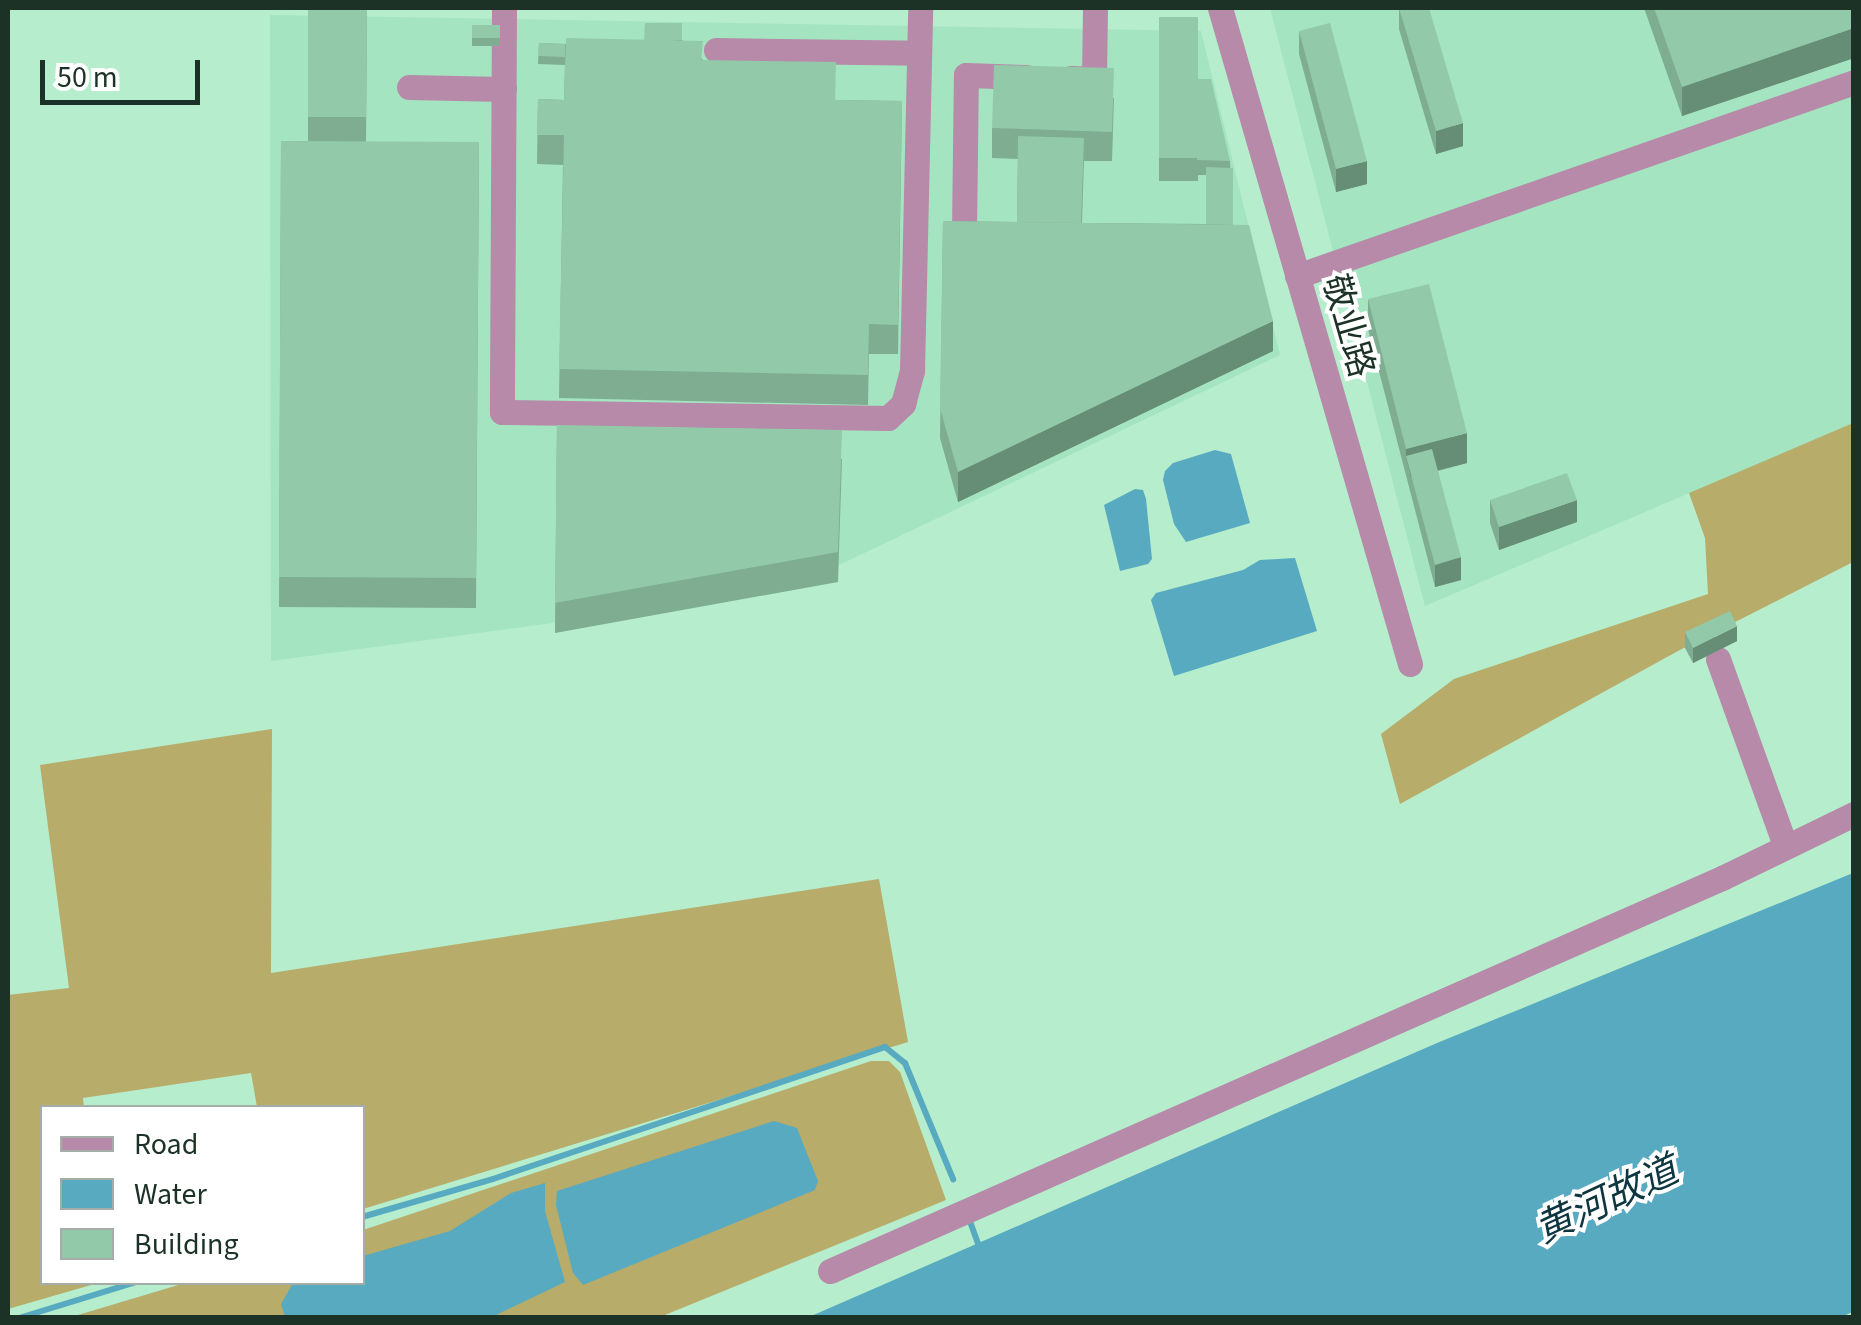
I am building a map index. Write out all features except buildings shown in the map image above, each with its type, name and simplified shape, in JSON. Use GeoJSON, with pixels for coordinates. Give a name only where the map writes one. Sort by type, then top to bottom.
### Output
{"type":"FeatureCollection","features":[{"type":"Feature","properties":{"kind":"street"},"geometry":{"type":"LineString","coordinates":[[504,8],[502,412],[888,418],[902,404],[912,371],[920,8]]}},
{"type":"Feature","properties":{"kind":"street"},"geometry":{"type":"LineString","coordinates":[[964,232],[966,75],[1094,79],[1095,8]]}},
{"type":"Feature","properties":{"kind":"street","name":"敬业路"},"geometry":{"type":"LineString","coordinates":[[1220,8],[1410,664]]}},
{"type":"Feature","properties":{"kind":"street"},"geometry":{"type":"LineString","coordinates":[[716,50],[919,53]]}},
{"type":"Feature","properties":{"kind":"street"},"geometry":{"type":"LineString","coordinates":[[1298,276],[1854,82]]}},
{"type":"Feature","properties":{"kind":"street"},"geometry":{"type":"LineString","coordinates":[[409,87],[504,89]]}},
{"type":"Feature","properties":{"kind":"street"},"geometry":{"type":"LineString","coordinates":[[1718,659],[1785,846]]}},
{"type":"Feature","properties":{"kind":"street"},"geometry":{"type":"LineString","coordinates":[[830,1272],[1722,878],[1854,814]]}},
{"type":"Feature","properties":{"kind":"shaded area"},"geometry":{"type":"Polygon","coordinates":[[[1270,8],[1853,8],[1853,423],[1425,606],[1270,8]]]}},
{"type":"Feature","properties":{"kind":"shaded area"},"geometry":{"type":"Polygon","coordinates":[[[270,15],[1201,31],[1280,355],[818,575],[552,623],[271,661],[270,15]]]}},
{"type":"Feature","properties":{"kind":"shaded area"},"geometry":{"type":"Polygon","coordinates":[[[1853,423],[1853,562],[1678,651],[1400,804],[1381,734],[1454,679],[1708,594],[1705,538],[1689,493],[1853,423]]]}},
{"type":"Feature","properties":{"kind":"shaded area"},"geometry":{"type":"Polygon","coordinates":[[[272,729],[271,973],[879,879],[908,1042],[365,1208],[365,1105],[257,1105],[251,1073],[83,1098],[84,1105],[40,1105],[40,1285],[91,1285],[8,1309],[8,995],[69,988],[40,765],[272,729]]]}},
{"type":"Feature","properties":{"kind":"shaded area"},"geometry":{"type":"Polygon","coordinates":[[[871,1061],[889,1061],[900,1072],[946,1200],[660,1317],[68,1318],[178,1285],[365,1285],[365,1229],[871,1061]]]}},
{"type":"Feature","properties":{"kind":"water"},"geometry":{"type":"Polygon","coordinates":[[[1215,450],[1231,454],[1250,523],[1186,542],[1174,524],[1163,480],[1165,471],[1173,463],[1215,450]]]}},
{"type":"Feature","properties":{"kind":"water"},"geometry":{"type":"Polygon","coordinates":[[[1135,489],[1143,490],[1146,499],[1152,559],[1148,564],[1120,571],[1104,505],[1135,489]]]}},
{"type":"Feature","properties":{"kind":"water"},"geometry":{"type":"Polygon","coordinates":[[[1295,558],[1317,631],[1174,676],[1151,600],[1156,593],[1243,570],[1260,560],[1295,558]]]}},
{"type":"Feature","properties":{"kind":"water","name":"黄河故道"},"geometry":{"type":"Polygon","coordinates":[[[1853,873],[1854,1311],[1842,1317],[809,1317],[1437,1043],[1853,873]]]}},
{"type":"Feature","properties":{"kind":"water"},"geometry":{"type":"Polygon","coordinates":[[[774,1121],[797,1128],[818,1181],[815,1190],[583,1285],[573,1273],[556,1205],[557,1191],[774,1121]]]}},
{"type":"Feature","properties":{"kind":"water"},"geometry":{"type":"Polygon","coordinates":[[[545,1183],[545,1211],[565,1282],[492,1317],[285,1317],[281,1304],[292,1285],[365,1285],[365,1255],[450,1231],[511,1193],[545,1183]]]}},
{"type":"Feature","properties":{"kind":"waterway"},"geometry":{"type":"LineString","coordinates":[[365,1216],[493,1179],[885,1047],[905,1063],[953,1179]]}},
{"type":"Feature","properties":{"kind":"waterway"},"geometry":{"type":"LineString","coordinates":[[968,1216],[981,1251]]}},
{"type":"Feature","properties":{"kind":"waterway"},"geometry":{"type":"LineString","coordinates":[[19,1318],[126,1285]]}}]}
